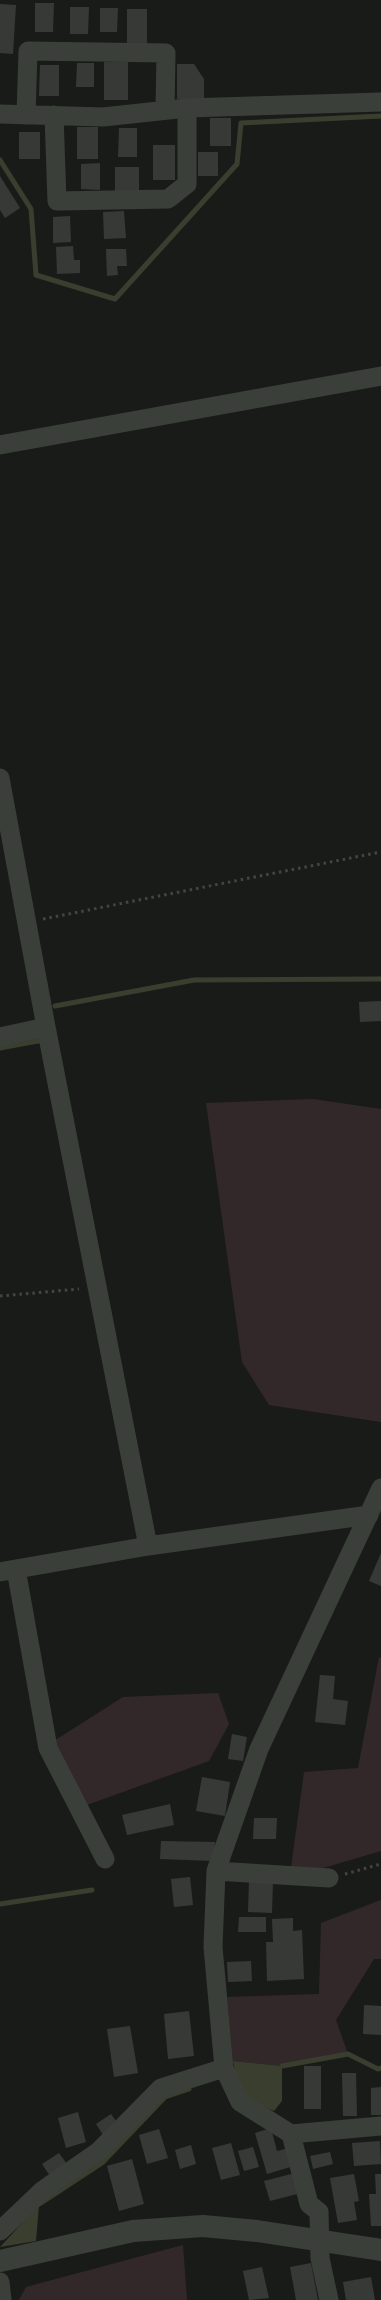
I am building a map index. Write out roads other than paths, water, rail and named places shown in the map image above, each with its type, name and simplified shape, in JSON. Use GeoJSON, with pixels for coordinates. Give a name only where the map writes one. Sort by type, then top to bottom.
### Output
{"type":"FeatureCollection","features":[{"type":"Feature","properties":{"kind":"street"},"geometry":{"type":"LineString","coordinates":[[26,115],[28,51],[166,53],[165,110]]}},
{"type":"Feature","properties":{"kind":"street"},"geometry":{"type":"LineString","coordinates":[[0,114],[103,117],[187,108],[381,102]]}},
{"type":"Feature","properties":{"kind":"street"},"geometry":{"type":"LineString","coordinates":[[54,115],[57,201],[168,199],[186,184],[187,108]]}},
{"type":"Feature","properties":{"kind":"street"},"geometry":{"type":"LineString","coordinates":[[0,445],[381,376]]}},
{"type":"Feature","properties":{"kind":"street"},"geometry":{"type":"LineString","coordinates":[[0,778],[46,1027],[148,1546]]}},
{"type":"Feature","properties":{"kind":"street"},"geometry":{"type":"LineString","coordinates":[[0,1037],[46,1027]]}},
{"type":"Feature","properties":{"kind":"street"},"geometry":{"type":"LineString","coordinates":[[381,1488],[259,1749],[216,1871],[213,1947],[224,2068],[240,2102],[291,2134],[381,2126]]}},
{"type":"Feature","properties":{"kind":"street"},"geometry":{"type":"LineString","coordinates":[[105,1859],[48,1748],[8,1570],[148,1546],[370,1515]]}},
{"type":"Feature","properties":{"kind":"street"},"geometry":{"type":"LineString","coordinates":[[216,1871],[329,1878]]}},
{"type":"Feature","properties":{"kind":"street"},"geometry":{"type":"LineString","coordinates":[[0,2231],[43,2190],[100,2151],[161,2088],[224,2068]]}},
{"type":"Feature","properties":{"kind":"street"},"geometry":{"type":"LineString","coordinates":[[291,2134],[309,2204],[319,2212],[320,2258],[329,2300]]}},
{"type":"Feature","properties":{"kind":"street"},"geometry":{"type":"LineString","coordinates":[[0,2261],[133,2231],[193,2227],[257,2231],[381,2250]]}},
{"type":"Feature","properties":{"kind":"street"},"geometry":{"type":"LineString","coordinates":[[0,2282],[2,2300]]}},
{"type":"Feature","properties":{"kind":"waterway"},"geometry":{"type":"LineString","coordinates":[[0,160],[31,209],[36,275],[115,299],[237,164],[241,123],[381,116]]}},
{"type":"Feature","properties":{"kind":"waterway"},"geometry":{"type":"LineString","coordinates":[[55,1006],[194,980],[381,979]]}},
{"type":"Feature","properties":{"kind":"waterway"},"geometry":{"type":"LineString","coordinates":[[0,1048],[43,1040]]}},
{"type":"Feature","properties":{"kind":"waterway"},"geometry":{"type":"LineString","coordinates":[[0,1904],[92,1890]]}},
{"type":"Feature","properties":{"kind":"waterway"},"geometry":{"type":"LineString","coordinates":[[282,2066],[348,2054],[378,2069],[381,2068]]}},
{"type":"Feature","properties":{"kind":"waterway"},"geometry":{"type":"LineString","coordinates":[[41,2203],[102,2163],[165,2097],[189,2089]]}}]}
